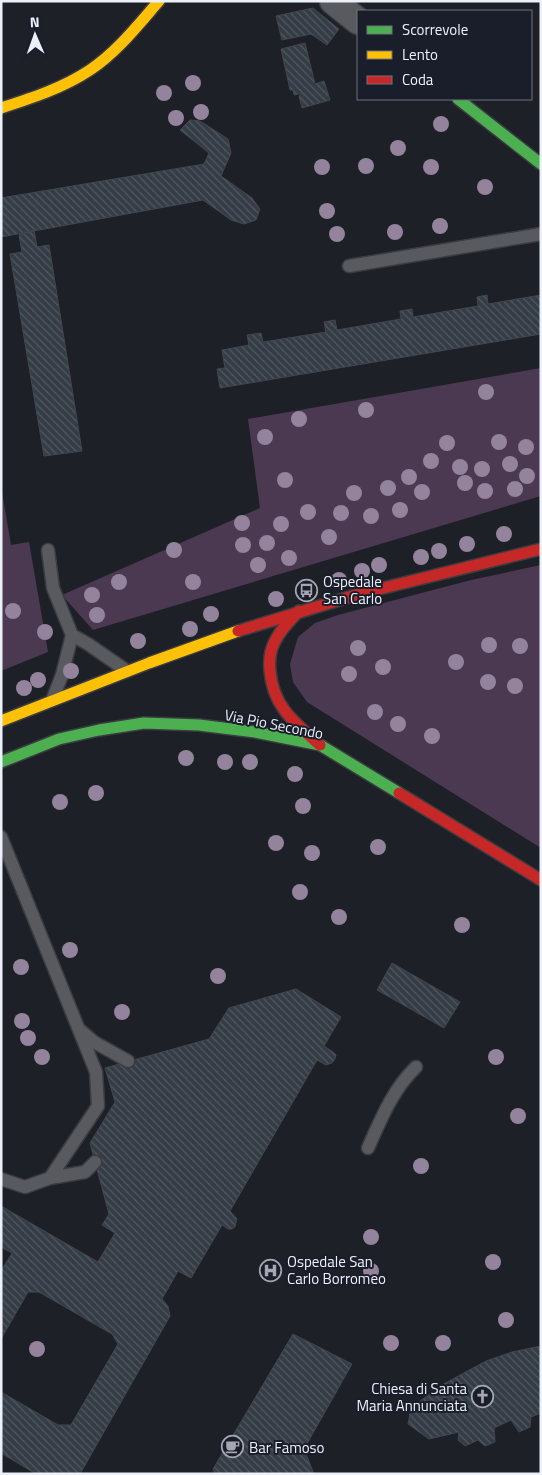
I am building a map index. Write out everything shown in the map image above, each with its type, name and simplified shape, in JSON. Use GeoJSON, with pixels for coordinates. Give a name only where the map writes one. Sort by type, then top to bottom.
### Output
{"type":"FeatureCollection","features":[{"type":"Feature","properties":{"kind":"main road"},"geometry":{"type":"LineString","coordinates":[[1,108],[74,80],[103,60],[159,1]]}},
{"type":"Feature","properties":{"kind":"main road"},"geometry":{"type":"LineString","coordinates":[[459,100],[541,164]]}},
{"type":"Feature","properties":{"kind":"main road"},"geometry":{"type":"LineString","coordinates":[[1,721],[127,671],[299,611],[541,549]]}},
{"type":"Feature","properties":{"kind":"main road"},"geometry":{"type":"LineString","coordinates":[[299,611],[280,632],[272,645],[269,664],[272,686],[282,709],[320,745]]}},
{"type":"Feature","properties":{"kind":"main road","name":"Via Pio Secondo"},"geometry":{"type":"LineString","coordinates":[[1,762],[59,739],[98,730],[144,723],[199,725],[246,731],[320,745],[541,880]]}},
{"type":"Feature","properties":{"kind":"street"},"geometry":{"type":"LineString","coordinates":[[333,1],[357,20]]}},
{"type":"Feature","properties":{"kind":"lane"},"geometry":{"type":"LineString","coordinates":[[349,266],[541,234]]}},
{"type":"Feature","properties":{"kind":"lane"},"geometry":{"type":"LineString","coordinates":[[48,550],[53,588],[72,635],[62,675],[52,700]]}},
{"type":"Feature","properties":{"kind":"lane"},"geometry":{"type":"LineString","coordinates":[[72,635],[127,671]]}},
{"type":"Feature","properties":{"kind":"lane"},"geometry":{"type":"LineString","coordinates":[[1,837],[96,1072],[98,1106],[50,1178]]}},
{"type":"Feature","properties":{"kind":"lane"},"geometry":{"type":"LineString","coordinates":[[79,1030],[94,1042],[128,1061]]}},
{"type":"Feature","properties":{"kind":"lane"},"geometry":{"type":"LineString","coordinates":[[368,1148],[389,1102],[405,1077],[416,1067]]}},
{"type":"Feature","properties":{"kind":"lane"},"geometry":{"type":"LineString","coordinates":[[1,1179],[25,1187],[50,1178],[85,1172],[95,1162]]}},
{"type":"Feature","properties":{"kind":"shaded area"},"geometry":{"type":"Polygon","coordinates":[[[541,368],[541,496],[93,630],[62,595],[260,508],[248,419],[541,368]]]}},
{"type":"Feature","properties":{"kind":"shaded area"},"geometry":{"type":"Polygon","coordinates":[[[1,486],[11,545],[29,542],[48,652],[1,671],[1,486]]]}},
{"type":"Feature","properties":{"kind":"shaded area"},"geometry":{"type":"Polygon","coordinates":[[[541,565],[541,848],[307,702],[293,682],[290,664],[298,637],[315,623],[338,615],[471,580],[541,565]]]}},
{"type":"Feature","properties":{"kind":"building"},"geometry":{"type":"Polygon","coordinates":[[[313,8],[339,29],[327,45],[311,34],[282,40],[276,16],[313,8]]]}},
{"type":"Feature","properties":{"kind":"building"},"geometry":{"type":"Polygon","coordinates":[[[305,43],[315,84],[324,81],[330,100],[302,108],[299,96],[303,93],[294,95],[293,90],[290,90],[281,49],[305,43]]]}},
{"type":"Feature","properties":{"kind":"building"},"geometry":{"type":"Polygon","coordinates":[[[190,120],[200,121],[228,139],[231,153],[221,176],[252,198],[260,209],[256,220],[244,224],[231,220],[203,200],[1,237],[1,198],[204,164],[209,153],[180,130],[190,120]]]}},
{"type":"Feature","properties":{"kind":"building"},"geometry":{"type":"Polygon","coordinates":[[[34,230],[37,247],[49,245],[82,451],[44,456],[10,254],[22,252],[19,235],[34,230]]]}},
{"type":"Feature","properties":{"kind":"building"},"geometry":{"type":"Polygon","coordinates":[[[487,295],[488,304],[541,295],[541,334],[220,388],[217,369],[225,368],[222,350],[249,345],[247,335],[261,333],[263,342],[326,332],[324,322],[335,320],[337,330],[401,319],[400,311],[412,309],[413,317],[478,306],[477,297],[487,295]]]}},
{"type":"Feature","properties":{"kind":"building"},"geometry":{"type":"Polygon","coordinates":[[[392,963],[460,1002],[444,1028],[377,990],[392,963]]]}},
{"type":"Feature","properties":{"kind":"building"},"geometry":{"type":"Polygon","coordinates":[[[296,989],[341,1017],[324,1046],[336,1055],[335,1059],[332,1063],[326,1065],[317,1060],[230,1211],[237,1219],[235,1227],[228,1229],[222,1225],[191,1278],[178,1271],[162,1299],[168,1306],[170,1316],[80,1474],[36,1474],[1,1453],[1,1392],[58,1425],[71,1425],[118,1344],[112,1334],[39,1292],[28,1292],[1,1339],[1,1271],[12,1253],[1,1247],[1,1206],[98,1262],[115,1233],[102,1225],[109,1214],[90,1143],[115,1102],[105,1068],[209,1039],[229,1008],[296,989]]]}},
{"type":"Feature","properties":{"kind":"building"},"geometry":{"type":"Polygon","coordinates":[[[293,1334],[352,1364],[304,1449],[314,1474],[215,1474],[213,1469],[293,1334]]]}},
{"type":"Feature","properties":{"kind":"building","name":"Chiesa di Santa Maria Annunciata"},"geometry":{"type":"Polygon","coordinates":[[[541,1346],[541,1413],[531,1417],[530,1427],[519,1432],[511,1420],[494,1428],[495,1442],[485,1446],[478,1440],[465,1446],[458,1440],[459,1432],[429,1439],[408,1424],[411,1408],[440,1386],[486,1361],[512,1352],[541,1346]]]}},
{"type":"Feature","properties":{"kind":"traffic: fast"},"geometry":{"type":"LineString","coordinates":[[459,100],[541,164]]}},
{"type":"Feature","properties":{"kind":"traffic: fast"},"geometry":{"type":"LineString","coordinates":[[1,762],[59,739],[99,730],[144,723],[199,725],[255,732],[320,745],[399,793]]}},
{"type":"Feature","properties":{"kind":"traffic: slow"},"geometry":{"type":"LineString","coordinates":[[1,108],[58,87],[90,70],[118,47],[159,1]]}},
{"type":"Feature","properties":{"kind":"traffic: slow"},"geometry":{"type":"LineString","coordinates":[[1,721],[149,663],[238,631]]}},
{"type":"Feature","properties":{"kind":"traffic: jam"},"geometry":{"type":"LineString","coordinates":[[238,631],[359,594],[541,549]]}},
{"type":"Feature","properties":{"kind":"traffic: jam"},"geometry":{"type":"LineString","coordinates":[[299,611],[289,621],[273,644],[270,656],[272,684],[276,695],[287,713],[320,745]]}},
{"type":"Feature","properties":{"kind":"traffic: jam"},"geometry":{"type":"LineString","coordinates":[[399,793],[541,880]]}},
{"type":"Feature","properties":{"kind":"place","name":"Ospedale San Carlo"},"geometry":{"type":"Point","coordinates":[307,590]}},
{"type":"Feature","properties":{"kind":"place","name":"Ospedale San Carlo Borromeo"},"geometry":{"type":"Point","coordinates":[271,1270]}},
{"type":"Feature","properties":{"kind":"place","name":"Chiesa di Santa Maria Annunciata"},"geometry":{"type":"Point","coordinates":[483,1397]}},
{"type":"Feature","properties":{"kind":"place","name":"Bar Famoso"},"geometry":{"type":"Point","coordinates":[233,1447]}}]}
